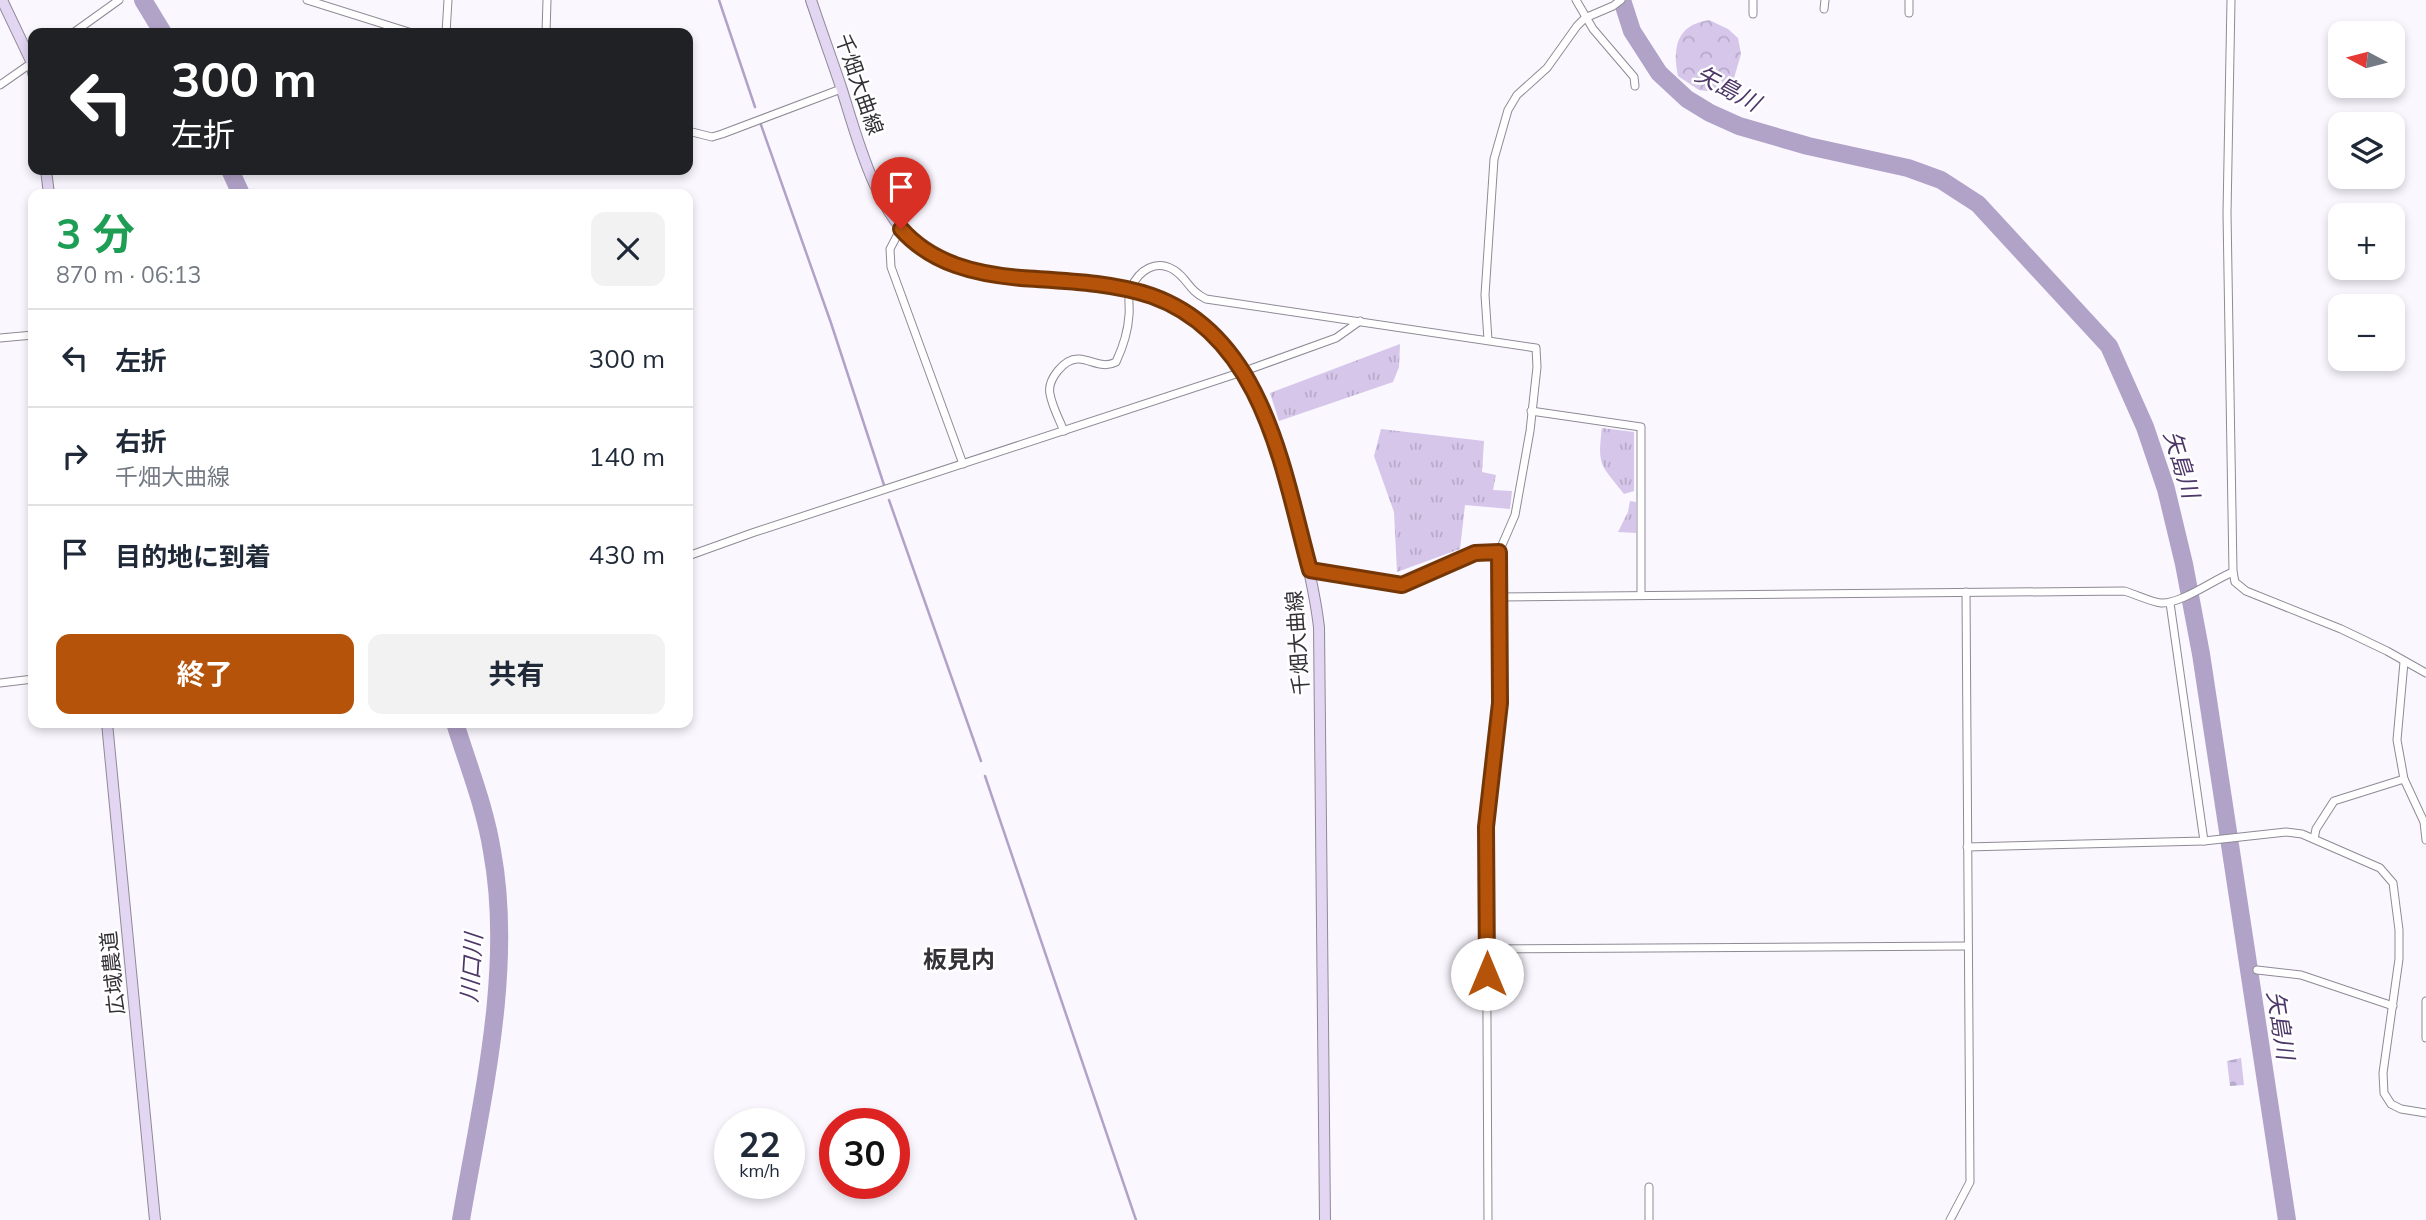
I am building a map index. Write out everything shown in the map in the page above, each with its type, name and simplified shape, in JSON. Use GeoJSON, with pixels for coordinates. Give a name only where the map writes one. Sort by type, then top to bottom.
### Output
{"type":"FeatureCollection","features":[{"type":"Feature","properties":{"kind":"main road"},"geometry":{"type":"LineString","coordinates":[[2,0],[28,55]]}},
{"type":"Feature","properties":{"kind":"main road","name":"千畑大曲線"},"geometry":{"type":"LineString","coordinates":[[811,0],[874,181],[901,229],[918,245],[933,255],[966,269],[1002,276],[1129,290],[1153,297],[1186,313],[1215,338],[1242,372],[1259,400],[1274,437],[1310,570],[1319,627],[1325,1220]]}},
{"type":"Feature","properties":{"kind":"main road","name":"広域農道"},"geometry":{"type":"LineString","coordinates":[[107,728],[155,1220]]}},
{"type":"Feature","properties":{"kind":"street"},"geometry":{"type":"LineString","coordinates":[[81,28],[119,0]]}},
{"type":"Feature","properties":{"kind":"street"},"geometry":{"type":"LineString","coordinates":[[307,0],[396,28]]}},
{"type":"Feature","properties":{"kind":"street"},"geometry":{"type":"LineString","coordinates":[[446,28],[449,0]]}},
{"type":"Feature","properties":{"kind":"street"},"geometry":{"type":"LineString","coordinates":[[546,28],[547,0]]}},
{"type":"Feature","properties":{"kind":"street"},"geometry":{"type":"LineString","coordinates":[[1576,0],[1585,18],[1634,77],[1635,86]]}},
{"type":"Feature","properties":{"kind":"street"},"geometry":{"type":"LineString","coordinates":[[1488,340],[1485,295],[1494,159],[1498,139],[1512,102],[1547,68],[1585,18],[1621,0]]}},
{"type":"Feature","properties":{"kind":"street"},"geometry":{"type":"LineString","coordinates":[[1753,0],[1753,13]]}},
{"type":"Feature","properties":{"kind":"street"},"geometry":{"type":"LineString","coordinates":[[1824,9],[1825,0]]}},
{"type":"Feature","properties":{"kind":"street"},"geometry":{"type":"LineString","coordinates":[[1909,0],[1909,13]]}},
{"type":"Feature","properties":{"kind":"street"},"geometry":{"type":"LineString","coordinates":[[2231,0],[2227,214],[2235,582],[2246,591],[2351,634],[2426,673]]}},
{"type":"Feature","properties":{"kind":"street"},"geometry":{"type":"LineString","coordinates":[[0,85],[28,69]]}},
{"type":"Feature","properties":{"kind":"street"},"geometry":{"type":"LineString","coordinates":[[693,132],[712,136],[722,134],[841,89]]}},
{"type":"Feature","properties":{"kind":"street"},"geometry":{"type":"LineString","coordinates":[[901,229],[890,249],[891,267],[963,464]]}},
{"type":"Feature","properties":{"kind":"street"},"geometry":{"type":"LineString","coordinates":[[1064,431],[1049,393],[1060,367],[1072,359],[1103,365],[1116,362],[1124,345],[1129,314],[1129,290],[1143,270],[1152,265],[1175,271],[1193,293],[1206,299],[1536,348],[1537,367],[1515,515],[1499,552],[1500,703],[1486,827],[1488,1220]]}},
{"type":"Feature","properties":{"kind":"street"},"geometry":{"type":"LineString","coordinates":[[693,554],[1242,372],[1336,338],[1360,321]]}},
{"type":"Feature","properties":{"kind":"street"},"geometry":{"type":"LineString","coordinates":[[0,338],[28,335]]}},
{"type":"Feature","properties":{"kind":"street"},"geometry":{"type":"LineString","coordinates":[[1531,411],[1641,427],[1641,594]]}},
{"type":"Feature","properties":{"kind":"street"},"geometry":{"type":"LineString","coordinates":[[1310,570],[1402,585],[1475,553],[1499,552]]}},
{"type":"Feature","properties":{"kind":"street"},"geometry":{"type":"LineString","coordinates":[[1498,597],[2124,591],[2158,603],[2173,602],[2233,572]]}},
{"type":"Feature","properties":{"kind":"street"},"geometry":{"type":"LineString","coordinates":[[1950,1220],[1970,1182],[1966,592]]}},
{"type":"Feature","properties":{"kind":"street"},"geometry":{"type":"LineString","coordinates":[[2173,602],[2204,841]]}},
{"type":"Feature","properties":{"kind":"street"},"geometry":{"type":"LineString","coordinates":[[2404,662],[2397,740],[2404,779],[2424,822],[2426,840]]}},
{"type":"Feature","properties":{"kind":"street"},"geometry":{"type":"LineString","coordinates":[[0,683],[28,680]]}},
{"type":"Feature","properties":{"kind":"street"},"geometry":{"type":"LineString","coordinates":[[2314,839],[2316,829],[2334,801],[2404,779]]}},
{"type":"Feature","properties":{"kind":"street"},"geometry":{"type":"LineString","coordinates":[[1967,847],[2204,841],[2286,832],[2302,834],[2380,868],[2393,883],[2399,930],[2399,959],[2383,1073],[2384,1093],[2391,1104],[2401,1109],[2426,1113]]}},
{"type":"Feature","properties":{"kind":"street"},"geometry":{"type":"LineString","coordinates":[[1487,949],[1968,946]]}},
{"type":"Feature","properties":{"kind":"street"},"geometry":{"type":"LineString","coordinates":[[2257,970],[2301,975],[2393,1006]]}},
{"type":"Feature","properties":{"kind":"street"},"geometry":{"type":"LineString","coordinates":[[2426,1001],[2426,1038]]}},
{"type":"Feature","properties":{"kind":"street"},"geometry":{"type":"LineString","coordinates":[[1649,1187],[1649,1220]]}},
{"type":"Feature","properties":{"kind":"green space"},"geometry":{"type":"Polygon","coordinates":[[[1709,20],[1728,29],[1738,38],[1741,54],[1732,85],[1722,93],[1699,90],[1678,76],[1676,65],[1677,47],[1684,32],[1709,20]]]}},
{"type":"Feature","properties":{"kind":"green space"},"geometry":{"type":"Polygon","coordinates":[[[1400,344],[1399,367],[1393,382],[1279,421],[1270,393],[1400,344]]]}},
{"type":"Feature","properties":{"kind":"green space"},"geometry":{"type":"Polygon","coordinates":[[[1602,428],[1634,432],[1634,491],[1624,494],[1602,464],[1602,428]]]}},
{"type":"Feature","properties":{"kind":"green space"},"geometry":{"type":"Polygon","coordinates":[[[1381,429],[1484,441],[1482,472],[1496,475],[1493,490],[1512,491],[1510,509],[1465,505],[1460,549],[1397,572],[1394,512],[1374,456],[1381,429]]]}},
{"type":"Feature","properties":{"kind":"green space"},"geometry":{"type":"Polygon","coordinates":[[[1630,501],[1636,502],[1636,533],[1618,532],[1628,512],[1630,501]]]}},
{"type":"Feature","properties":{"kind":"green space"},"geometry":{"type":"Polygon","coordinates":[[[2241,1058],[2244,1085],[2230,1086],[2227,1061],[2241,1058]]]}},
{"type":"Feature","properties":{"kind":"waterway","name":"川口川"},"geometry":{"type":"LineString","coordinates":[[143,0],[160,28]]}},
{"type":"Feature","properties":{"kind":"waterway"},"geometry":{"type":"LineString","coordinates":[[719,0],[755,107]]}},
{"type":"Feature","properties":{"kind":"waterway","name":"矢島川"},"geometry":{"type":"LineString","coordinates":[[1622,0],[1632,31],[1659,73],[1687,99],[1739,126],[1808,146],[1908,168],[1941,180],[1978,204],[2109,346],[2145,427],[2166,489],[2184,564],[2201,654],[2287,1220]]}},
{"type":"Feature","properties":{"kind":"waterway"},"geometry":{"type":"LineString","coordinates":[[760,122],[831,323],[884,485]]}},
{"type":"Feature","properties":{"kind":"waterway","name":"川口川"},"geometry":{"type":"LineString","coordinates":[[232,175],[239,189]]}},
{"type":"Feature","properties":{"kind":"waterway"},"geometry":{"type":"LineString","coordinates":[[889,500],[981,761]]}},
{"type":"Feature","properties":{"kind":"waterway","name":"川口川"},"geometry":{"type":"LineString","coordinates":[[457,728],[489,835],[498,896],[499,942],[492,1036],[461,1220]]}},
{"type":"Feature","properties":{"kind":"waterway"},"geometry":{"type":"LineString","coordinates":[[985,776],[1136,1220]]}},
{"type":"Feature","properties":{"kind":"district","name":"板見内"},"geometry":{"type":"Point","coordinates":[959,959]}},
{"type":"Feature","properties":{"kind":"route"},"geometry":{"type":"LineString","coordinates":[[901,229],[933,255],[966,269],[1002,276],[1129,290],[1170,304],[1201,325],[1238,365],[1262,408],[1274,437],[1310,570],[1402,585],[1475,553],[1499,552],[1500,703],[1486,827],[1487,974]]}}]}
